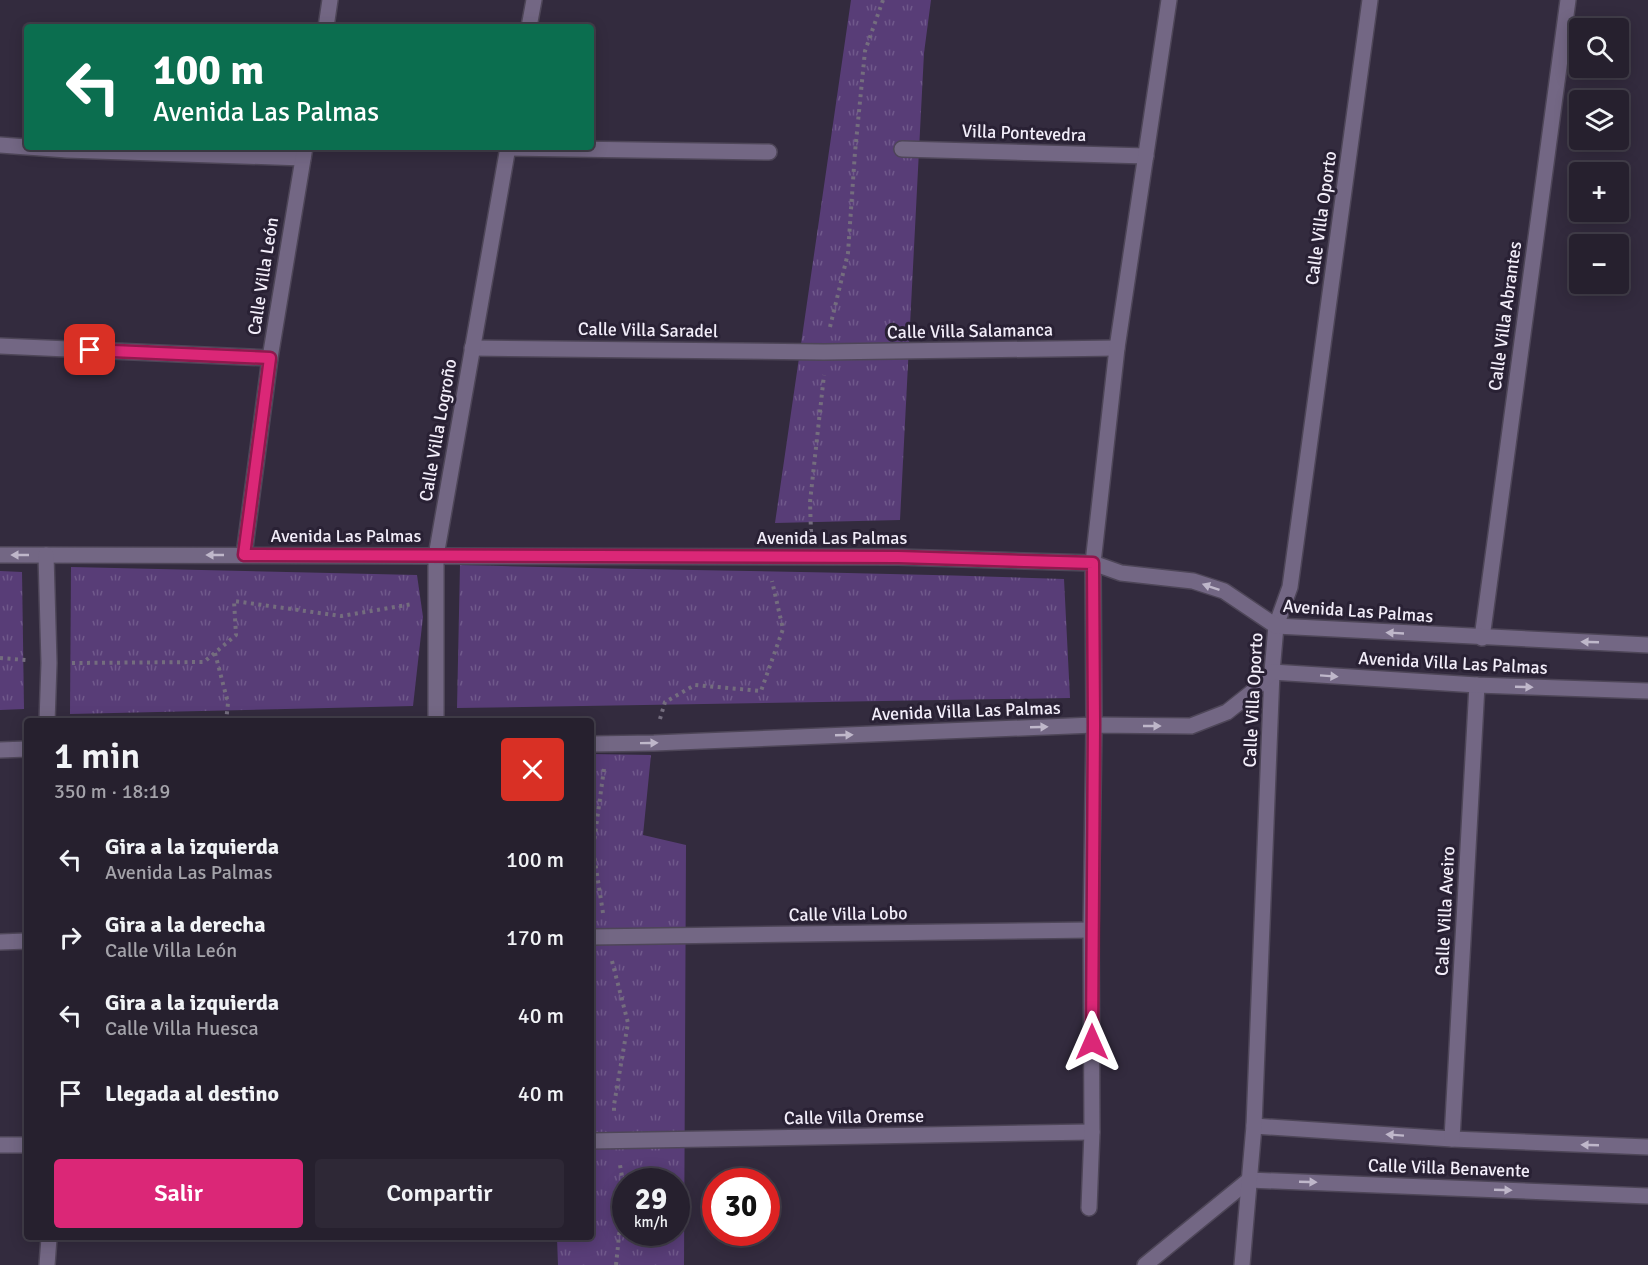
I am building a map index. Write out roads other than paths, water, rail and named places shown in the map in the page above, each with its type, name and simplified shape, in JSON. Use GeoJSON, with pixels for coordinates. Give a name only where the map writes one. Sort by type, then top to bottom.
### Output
{"type":"FeatureCollection","features":[{"type":"Feature","properties":{"kind":"street"},"geometry":{"type":"LineString","coordinates":[[326,24],[330,0]]}},
{"type":"Feature","properties":{"kind":"street"},"geometry":{"type":"LineString","coordinates":[[530,24],[534,0]]}},
{"type":"Feature","properties":{"kind":"street"},"geometry":{"type":"LineString","coordinates":[[1089,1208],[1092,1132],[1093,563],[1117,348],[1169,0]]}},
{"type":"Feature","properties":{"kind":"street","name":"Calle Villa Oporto"},"geometry":{"type":"LineString","coordinates":[[1242,1265],[1254,1126],[1272,672],[1276,626],[1290,587],[1370,0]]}},
{"type":"Feature","properties":{"kind":"street","name":"Calle Villa Abrantes"},"geometry":{"type":"LineString","coordinates":[[1482,638],[1568,0]]}},
{"type":"Feature","properties":{"kind":"street"},"geometry":{"type":"LineString","coordinates":[[0,145],[24,147]]}},
{"type":"Feature","properties":{"kind":"street","name":"Villa Pontevedra"},"geometry":{"type":"LineString","coordinates":[[902,149],[1146,156]]}},
{"type":"Feature","properties":{"kind":"street"},"geometry":{"type":"LineString","coordinates":[[67,150],[304,153]]}},
{"type":"Feature","properties":{"kind":"street","name":"Calle Villa Logroño"},"geometry":{"type":"LineString","coordinates":[[436,718],[436,556],[508,150]]}},
{"type":"Feature","properties":{"kind":"street"},"geometry":{"type":"LineString","coordinates":[[594,150],[769,153]]}},
{"type":"Feature","properties":{"kind":"street","name":"Calle Villa León"},"geometry":{"type":"LineString","coordinates":[[244,555],[270,358],[304,153]]}},
{"type":"Feature","properties":{"kind":"street"},"geometry":{"type":"LineString","coordinates":[[0,346],[270,358]]}},
{"type":"Feature","properties":{"kind":"street","name":"Calle Villa Saradel"},"geometry":{"type":"LineString","coordinates":[[472,348],[824,352]]}},
{"type":"Feature","properties":{"kind":"street","name":"Calle Villa Salamanca"},"geometry":{"type":"LineString","coordinates":[[824,352],[1117,348]]}},
{"type":"Feature","properties":{"kind":"street","name":"Avenida Las Palmas"},"geometry":{"type":"LineString","coordinates":[[0,555],[767,556],[898,557],[1093,563],[1121,573],[1193,581],[1224,591],[1276,626],[1648,645]]}},
{"type":"Feature","properties":{"kind":"street"},"geometry":{"type":"LineString","coordinates":[[46,555],[49,663],[47,718]]}},
{"type":"Feature","properties":{"kind":"street","name":"Avenida Villa Las Palmas"},"geometry":{"type":"LineString","coordinates":[[598,744],[1094,725],[1191,726],[1227,712],[1272,672],[1477,685],[1648,692]]}},
{"type":"Feature","properties":{"kind":"street","name":"Calle Villa Aveiro"},"geometry":{"type":"LineString","coordinates":[[1452,1139],[1477,685]]}},
{"type":"Feature","properties":{"kind":"street"},"geometry":{"type":"LineString","coordinates":[[0,750],[24,749]]}},
{"type":"Feature","properties":{"kind":"street","name":"Calle Villa Lobo"},"geometry":{"type":"LineString","coordinates":[[599,937],[1091,930]]}},
{"type":"Feature","properties":{"kind":"street"},"geometry":{"type":"LineString","coordinates":[[0,942],[24,941]]}},
{"type":"Feature","properties":{"kind":"street","name":"Calle Villa Benavente"},"geometry":{"type":"LineString","coordinates":[[1254,1126],[1452,1139],[1648,1147]]}},
{"type":"Feature","properties":{"kind":"street","name":"Calle Villa Oremse"},"geometry":{"type":"LineString","coordinates":[[594,1141],[1092,1132]]}},
{"type":"Feature","properties":{"kind":"street"},"geometry":{"type":"LineString","coordinates":[[0,1145],[24,1144]]}},
{"type":"Feature","properties":{"kind":"street"},"geometry":{"type":"LineString","coordinates":[[1145,1265],[1249,1180]]}},
{"type":"Feature","properties":{"kind":"street","name":"Calle Villa Benavente"},"geometry":{"type":"LineString","coordinates":[[1249,1180],[1648,1196]]}},
{"type":"Feature","properties":{"kind":"street"},"geometry":{"type":"LineString","coordinates":[[47,1265],[49,1240]]}}]}
